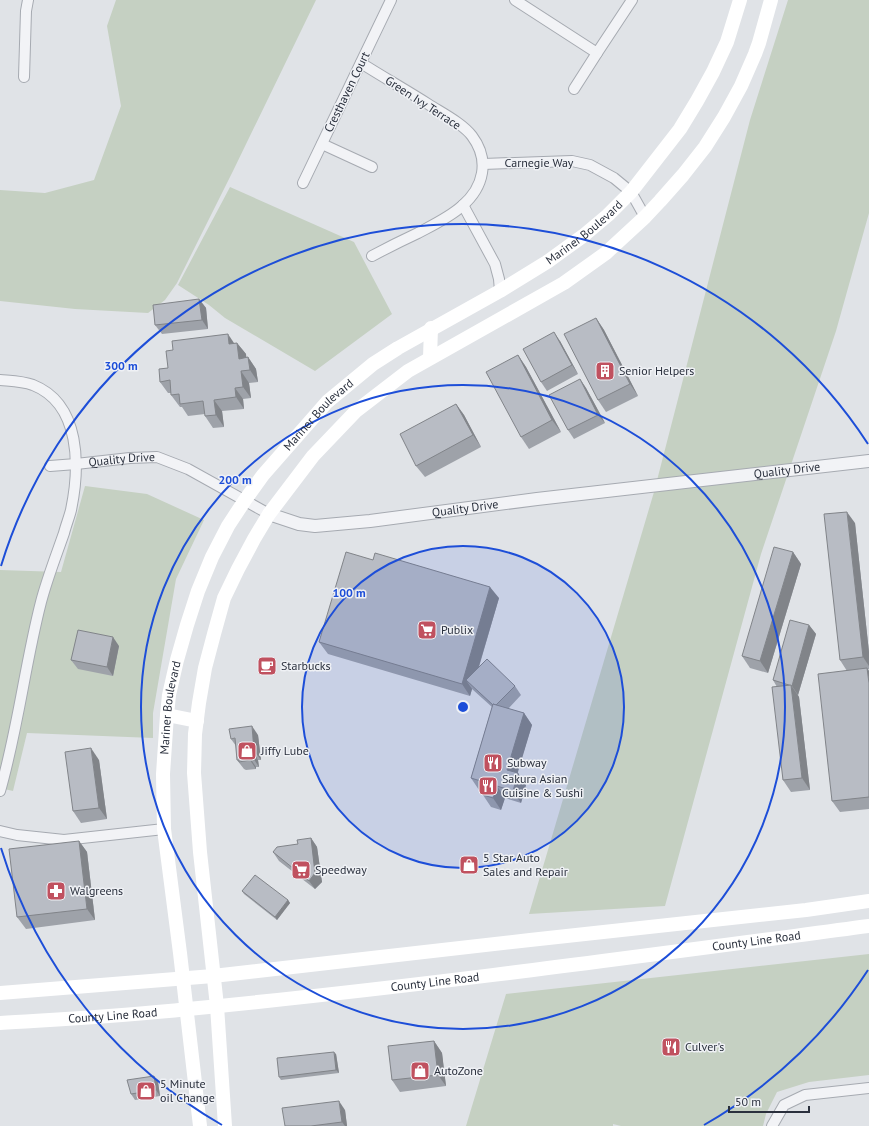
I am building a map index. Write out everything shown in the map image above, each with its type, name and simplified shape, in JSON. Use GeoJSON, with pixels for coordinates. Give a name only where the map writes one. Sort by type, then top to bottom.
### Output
{"type":"FeatureCollection","features":[{"type":"Feature","properties":{"kind":"main road","name":"Mariner Boulevard"},"geometry":{"type":"LineString","coordinates":[[200,1126],[164,829],[163,774],[169,695],[187,625],[198,591],[212,557],[228,526],[263,475],[327,402],[373,364],[398,348],[500,291],[547,262],[583,236],[608,215],[631,192],[680,129],[697,101],[713,72],[726,42],[740,0]]}},
{"type":"Feature","properties":{"kind":"main road","name":"Mariner Boulevard"},"geometry":{"type":"LineString","coordinates":[[225,1126],[217,1006],[194,773],[195,738],[205,668],[224,598],[254,539],[269,514],[313,456],[356,411],[408,371],[564,283],[606,253],[645,217],[683,175],[705,146],[724,117],[741,86],[755,54],[771,0]]}},
{"type":"Feature","properties":{"kind":"main road"},"geometry":{"type":"LineString","coordinates":[[430,358],[432,328]]}},
{"type":"Feature","properties":{"kind":"main road"},"geometry":{"type":"LineString","coordinates":[[167,715],[197,721]]}},
{"type":"Feature","properties":{"kind":"main road","name":"County Line Road"},"geometry":{"type":"LineString","coordinates":[[0,993],[213,976],[798,911],[869,901]]}},
{"type":"Feature","properties":{"kind":"main road","name":"County Line Road"},"geometry":{"type":"LineString","coordinates":[[0,1023],[186,1010],[356,992],[869,926]]}},
{"type":"Feature","properties":{"kind":"street"},"geometry":{"type":"LineString","coordinates":[[24,77],[26,11],[28,0]]}},
{"type":"Feature","properties":{"kind":"street","name":"Cresthaven Court"},"geometry":{"type":"LineString","coordinates":[[303,184],[391,0]]}},
{"type":"Feature","properties":{"kind":"street"},"geometry":{"type":"LineString","coordinates":[[515,0],[597,53]]}},
{"type":"Feature","properties":{"kind":"street"},"geometry":{"type":"LineString","coordinates":[[574,88],[632,0]]}},
{"type":"Feature","properties":{"kind":"street","name":"Green Ivy Terrace"},"geometry":{"type":"LineString","coordinates":[[360,63],[454,120],[472,135],[480,147],[483,164],[482,178],[475,192],[463,206],[433,225],[372,256]]}},
{"type":"Feature","properties":{"kind":"street"},"geometry":{"type":"LineString","coordinates":[[322,144],[372,167]]}},
{"type":"Feature","properties":{"kind":"street","name":"Carnegie Way"},"geometry":{"type":"LineString","coordinates":[[483,164],[572,161],[590,165],[614,178],[631,192],[645,217]]}},
{"type":"Feature","properties":{"kind":"street"},"geometry":{"type":"LineString","coordinates":[[463,206],[495,264],[499,279],[500,291]]}},
{"type":"Feature","properties":{"kind":"street"},"geometry":{"type":"LineString","coordinates":[[0,380],[19,381],[32,385],[43,390],[54,399],[69,421],[76,464],[71,511],[41,601],[0,791]]}},
{"type":"Feature","properties":{"kind":"street","name":"Quality Drive"},"geometry":{"type":"LineString","coordinates":[[50,466],[130,458],[157,458],[188,469],[269,514],[299,524],[315,526],[370,521],[545,499],[869,462]]}},
{"type":"Feature","properties":{"kind":"street"},"geometry":{"type":"LineString","coordinates":[[0,831],[17,835],[64,840],[164,829]]}},
{"type":"Feature","properties":{"kind":"street"},"geometry":{"type":"LineString","coordinates":[[772,1126],[784,1105],[805,1095],[869,1088]]}},
{"type":"Feature","properties":{"kind":"green space"},"geometry":{"type":"Polygon","coordinates":[[[116,0],[316,0],[177,283],[165,300],[148,313],[75,309],[0,301],[0,190],[45,193],[94,180],[121,106],[107,26],[116,0]]]}},
{"type":"Feature","properties":{"kind":"green space"},"geometry":{"type":"Polygon","coordinates":[[[788,0],[869,0],[869,213],[836,331],[761,554],[665,906],[529,914],[654,492],[750,120],[788,0]]]}},
{"type":"Feature","properties":{"kind":"green space"},"geometry":{"type":"Polygon","coordinates":[[[230,187],[354,242],[392,314],[315,371],[225,318],[209,305],[178,285],[230,187]]]}},
{"type":"Feature","properties":{"kind":"green space"},"geometry":{"type":"Polygon","coordinates":[[[85,486],[147,494],[204,520],[176,579],[153,713],[153,738],[27,733],[13,791],[0,788],[0,570],[61,572],[85,486]]]}},
{"type":"Feature","properties":{"kind":"green space"},"geometry":{"type":"Polygon","coordinates":[[[869,954],[869,1075],[809,1082],[777,1092],[766,1114],[763,1126],[621,1126],[613,1124],[613,1126],[466,1126],[506,994],[869,954]]]}},
{"type":"Feature","properties":{"kind":"building"},"geometry":{"type":"Polygon","coordinates":[[[199,299],[202,320],[155,325],[153,305],[199,299]]]}},
{"type":"Feature","properties":{"kind":"building","name":"Senior Helpers"},"geometry":{"type":"Polygon","coordinates":[[[596,318],[630,384],[598,400],[564,334],[596,318]]]}},
{"type":"Feature","properties":{"kind":"building"},"geometry":{"type":"Polygon","coordinates":[[[554,332],[572,365],[541,382],[523,349],[554,332]]]}},
{"type":"Feature","properties":{"kind":"building"},"geometry":{"type":"Polygon","coordinates":[[[228,334],[229,344],[237,343],[239,359],[248,357],[250,370],[241,371],[243,387],[235,388],[236,397],[214,400],[216,415],[205,416],[203,401],[180,404],[179,394],[171,395],[170,380],[160,382],[159,369],[168,368],[166,351],[173,350],[172,341],[228,334]]]}},
{"type":"Feature","properties":{"kind":"building"},"geometry":{"type":"Polygon","coordinates":[[[518,355],[552,420],[521,437],[486,372],[518,355]]]}},
{"type":"Feature","properties":{"kind":"building"},"geometry":{"type":"Polygon","coordinates":[[[580,379],[598,415],[568,430],[549,395],[580,379]]]}},
{"type":"Feature","properties":{"kind":"building"},"geometry":{"type":"Polygon","coordinates":[[[456,404],[473,435],[416,466],[400,434],[456,404]]]}},
{"type":"Feature","properties":{"kind":"building"},"geometry":{"type":"Polygon","coordinates":[[[847,512],[863,657],[840,660],[824,514],[847,512]]]}},
{"type":"Feature","properties":{"kind":"building"},"geometry":{"type":"Polygon","coordinates":[[[774,547],[793,552],[760,661],[742,656],[774,547]]]}},
{"type":"Feature","properties":{"kind":"building","name":"Publix"},"geometry":{"type":"Polygon","coordinates":[[[346,552],[373,560],[375,553],[490,587],[462,684],[319,642],[346,552]]]}},
{"type":"Feature","properties":{"kind":"building"},"geometry":{"type":"Polygon","coordinates":[[[790,620],[809,625],[792,686],[773,680],[790,620]]]}},
{"type":"Feature","properties":{"kind":"building"},"geometry":{"type":"Polygon","coordinates":[[[78,630],[113,637],[107,667],[71,660],[78,630]]]}},
{"type":"Feature","properties":{"kind":"building"},"geometry":{"type":"Polygon","coordinates":[[[487,659],[515,686],[496,705],[493,705],[466,680],[487,659]]]}},
{"type":"Feature","properties":{"kind":"building"},"geometry":{"type":"Polygon","coordinates":[[[867,668],[869,683],[869,797],[832,801],[818,674],[867,668]]]}},
{"type":"Feature","properties":{"kind":"building"},"geometry":{"type":"Polygon","coordinates":[[[791,685],[802,778],[783,780],[772,687],[791,685]]]}},
{"type":"Feature","properties":{"kind":"building"},"geometry":{"type":"Polygon","coordinates":[[[493,704],[524,713],[507,770],[518,773],[513,791],[497,786],[493,798],[483,795],[487,783],[471,778],[493,704]]]}},
{"type":"Feature","properties":{"kind":"building"},"geometry":{"type":"Polygon","coordinates":[[[252,726],[254,751],[252,751],[253,758],[239,762],[239,760],[237,760],[235,738],[231,739],[229,729],[252,726]]]}},
{"type":"Feature","properties":{"kind":"building"},"geometry":{"type":"Polygon","coordinates":[[[91,748],[99,808],[73,811],[65,752],[91,748]]]}},
{"type":"Feature","properties":{"kind":"building"},"geometry":{"type":"Polygon","coordinates":[[[311,838],[315,873],[309,881],[273,852],[277,847],[298,844],[297,840],[311,838]]]}},
{"type":"Feature","properties":{"kind":"building","name":"Walgreens"},"geometry":{"type":"Polygon","coordinates":[[[79,841],[87,909],[17,917],[9,849],[79,841]]]}},
{"type":"Feature","properties":{"kind":"building"},"geometry":{"type":"Polygon","coordinates":[[[255,875],[288,900],[275,917],[242,891],[255,875]]]}},
{"type":"Feature","properties":{"kind":"building"},"geometry":{"type":"Polygon","coordinates":[[[434,1041],[438,1075],[392,1080],[388,1046],[434,1041]]]}},
{"type":"Feature","properties":{"kind":"building"},"geometry":{"type":"Polygon","coordinates":[[[334,1052],[336,1070],[279,1077],[277,1058],[334,1052]]]}},
{"type":"Feature","properties":{"kind":"building"},"geometry":{"type":"Polygon","coordinates":[[[154,1076],[156,1090],[131,1094],[127,1080],[154,1076]]]}},
{"type":"Feature","properties":{"kind":"building"},"geometry":{"type":"Polygon","coordinates":[[[339,1101],[342,1122],[311,1126],[285,1126],[282,1108],[339,1101]]]}},
{"type":"Feature","properties":{"kind":"place","name":"Senior Helpers"},"geometry":{"type":"Point","coordinates":[605,371]}},
{"type":"Feature","properties":{"kind":"place","name":"Publix"},"geometry":{"type":"Point","coordinates":[427,630]}},
{"type":"Feature","properties":{"kind":"place","name":"Starbucks"},"geometry":{"type":"Point","coordinates":[267,666]}},
{"type":"Feature","properties":{"kind":"place","name":"Jiffy Lube"},"geometry":{"type":"Point","coordinates":[247,751]}},
{"type":"Feature","properties":{"kind":"place","name":"Subway"},"geometry":{"type":"Point","coordinates":[493,763]}},
{"type":"Feature","properties":{"kind":"place","name":"Sakura Asian Cuisine & Sushi"},"geometry":{"type":"Point","coordinates":[488,786]}},
{"type":"Feature","properties":{"kind":"place","name":"5 Star Auto Sales and Repair"},"geometry":{"type":"Point","coordinates":[469,865]}},
{"type":"Feature","properties":{"kind":"place","name":"Speedway"},"geometry":{"type":"Point","coordinates":[301,870]}},
{"type":"Feature","properties":{"kind":"place","name":"Walgreens"},"geometry":{"type":"Point","coordinates":[56,891]}},
{"type":"Feature","properties":{"kind":"place","name":"Culver's"},"geometry":{"type":"Point","coordinates":[671,1047]}},
{"type":"Feature","properties":{"kind":"place","name":"AutoZone"},"geometry":{"type":"Point","coordinates":[420,1071]}},
{"type":"Feature","properties":{"kind":"place","name":"5 Minute oil Change"},"geometry":{"type":"Point","coordinates":[146,1091]}}]}
